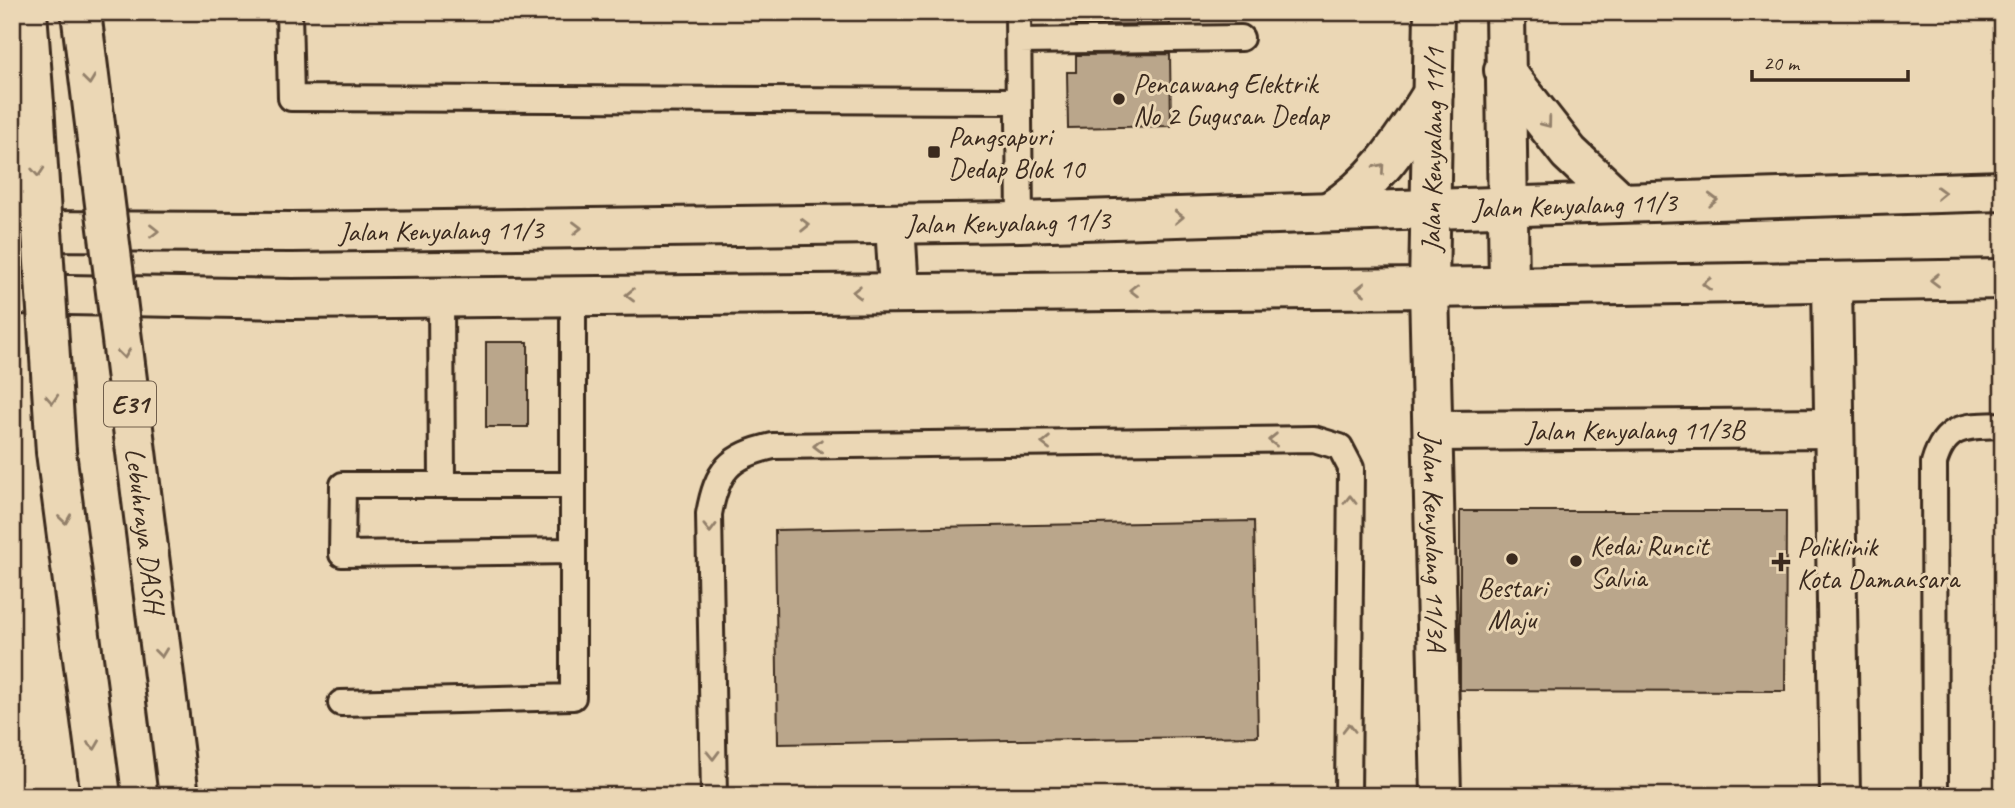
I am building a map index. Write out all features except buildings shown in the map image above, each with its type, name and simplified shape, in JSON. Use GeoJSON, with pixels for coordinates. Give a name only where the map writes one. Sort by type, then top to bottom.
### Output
{"type":"FeatureCollection","features":[{"type":"Feature","properties":{"kind":"main road"},"geometry":{"type":"LineString","coordinates":[[27,12],[56,452],[101,796]]}},
{"type":"Feature","properties":{"kind":"main road","name":"Lebuhraya DASH"},"geometry":{"type":"LineString","coordinates":[[81,12],[179,796]]}},
{"type":"Feature","properties":{"kind":"main road","name":"Jalan Kenyalang 11/1"},"geometry":{"type":"LineString","coordinates":[[1429,288],[1434,12]]}},
{"type":"Feature","properties":{"kind":"main road"},"geometry":{"type":"LineString","coordinates":[[1505,12],[1510,286]]}},
{"type":"Feature","properties":{"kind":"main road"},"geometry":{"type":"LineString","coordinates":[[1504,70],[1569,153],[1621,202]]}},
{"type":"Feature","properties":{"kind":"main road"},"geometry":{"type":"LineString","coordinates":[[1329,212],[1357,195],[1396,149],[1433,93]]}},
{"type":"Feature","properties":{"kind":"main road","name":"Jalan Kenyalang 11/3"},"geometry":{"type":"LineString","coordinates":[[12,230],[292,232],[1020,222],[2003,191]]}},
{"type":"Feature","properties":{"kind":"main road"},"geometry":{"type":"LineString","coordinates":[[895,224],[899,292]]}},
{"type":"Feature","properties":{"kind":"main road"},"geometry":{"type":"LineString","coordinates":[[12,294],[292,299],[1429,288],[2003,279]]}},
{"type":"Feature","properties":{"kind":"main road"},"geometry":{"type":"LineString","coordinates":[[1832,282],[1840,796]]}},
{"type":"Feature","properties":{"kind":"main road","name":"Jalan Kenyalang 11/3A"},"geometry":{"type":"LineString","coordinates":[[1429,288],[1435,431],[1441,796]]}},
{"type":"Feature","properties":{"kind":"main road","name":"Jalan Kenyalang 11/3B"},"geometry":{"type":"LineString","coordinates":[[1435,431],[1834,428]]}},
{"type":"Feature","properties":{"kind":"lane"},"geometry":{"type":"LineString","coordinates":[[289,12],[291,98],[1018,101]]}},
{"type":"Feature","properties":{"kind":"lane"},"geometry":{"type":"LineString","coordinates":[[1018,12],[1020,222]]}},
{"type":"Feature","properties":{"kind":"lane"},"geometry":{"type":"LineString","coordinates":[[1019,41],[1241,38]]}},
{"type":"Feature","properties":{"kind":"lane"},"geometry":{"type":"LineString","coordinates":[[341,704],[573,697],[573,296]]}},
{"type":"Feature","properties":{"kind":"lane"},"geometry":{"type":"LineString","coordinates":[[441,297],[442,484]]}},
{"type":"Feature","properties":{"kind":"lane"},"geometry":{"type":"LineString","coordinates":[[1935,796],[1934,463],[1940,444],[1952,433],[1967,426],[2003,425]]}},
{"type":"Feature","properties":{"kind":"lane"},"geometry":{"type":"LineString","coordinates":[[714,796],[709,514],[715,482],[729,465],[749,452],[773,446],[1314,439],[1340,447],[1350,468],[1348,796]]}},
{"type":"Feature","properties":{"kind":"lane"},"geometry":{"type":"LineString","coordinates":[[573,485],[343,485],[342,554],[573,551]]}},
{"type":"Feature","properties":{"kind":"place","name":"Pencawang Elektrik No 2 Gugusan Dedap"},"geometry":{"type":"Point","coordinates":[1119,99]}},
{"type":"Feature","properties":{"kind":"place","name":"Pangsapuri Dedap Blok 10"},"geometry":{"type":"Point","coordinates":[934,152]}},
{"type":"Feature","properties":{"kind":"place","name":"Bestari Maju"},"geometry":{"type":"Point","coordinates":[1512,559]}},
{"type":"Feature","properties":{"kind":"place","name":"Kedai Runcit Salvia"},"geometry":{"type":"Point","coordinates":[1576,561]}},
{"type":"Feature","properties":{"kind":"place","name":"Poliklinik Kota Damansara"},"geometry":{"type":"Point","coordinates":[1781,562]}}]}
